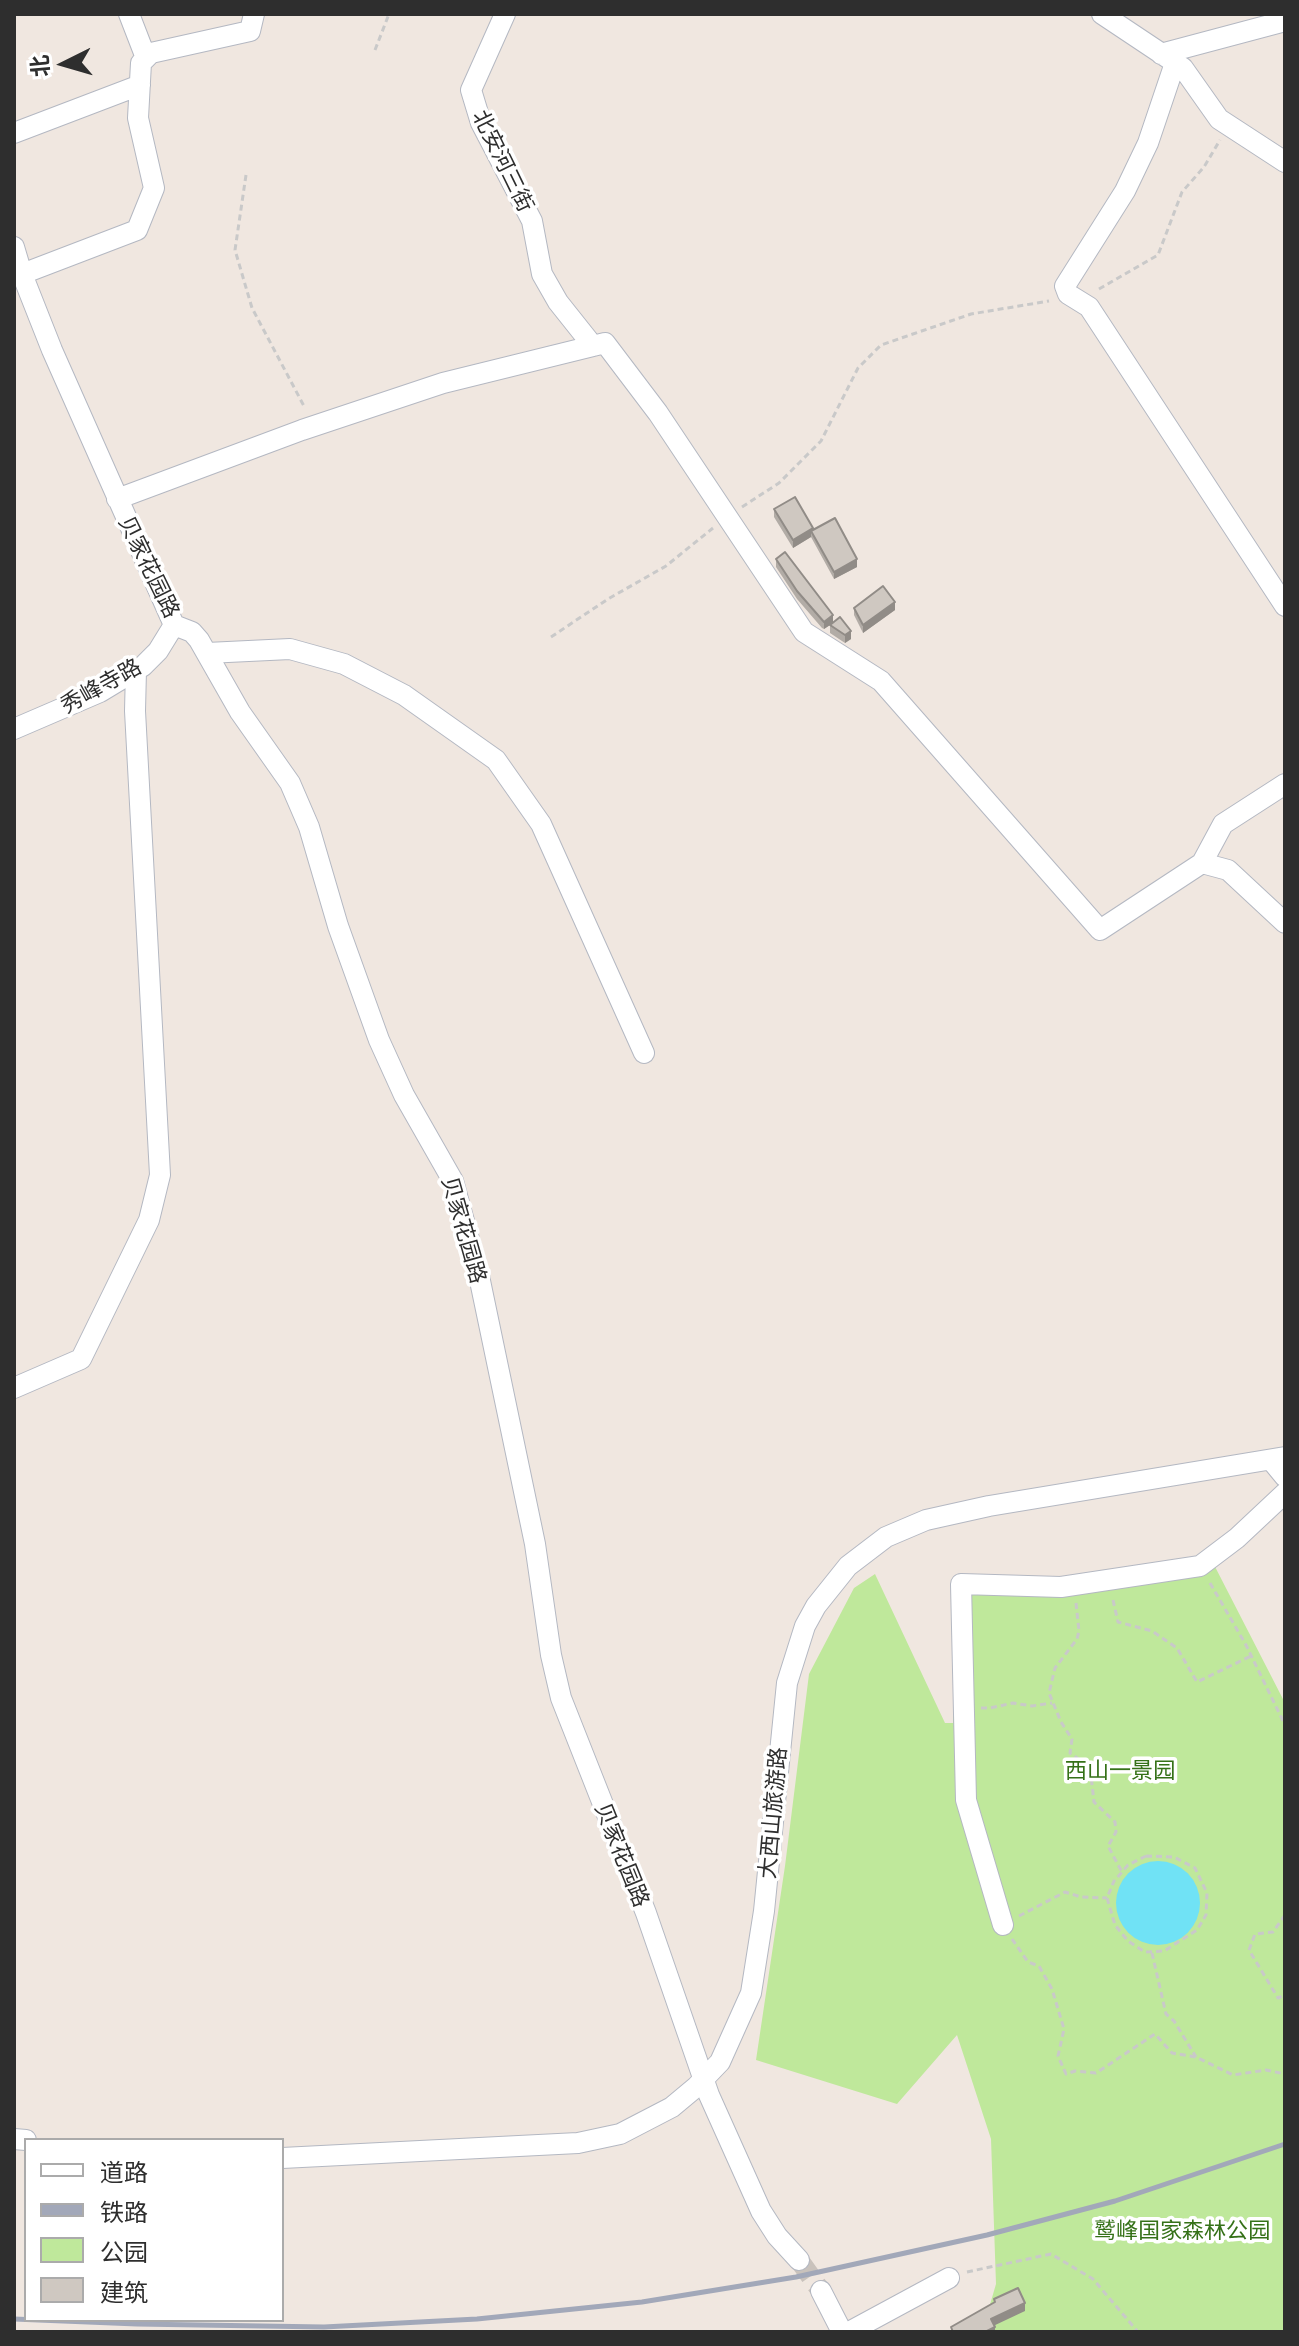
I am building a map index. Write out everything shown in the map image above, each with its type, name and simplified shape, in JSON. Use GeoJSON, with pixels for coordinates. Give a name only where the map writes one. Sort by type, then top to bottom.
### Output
{"type":"FeatureCollection","features":[{"type":"Feature","properties":{"kind":"street"},"geometry":{"type":"LineString","coordinates":[[129,14],[146,58]]}},
{"type":"Feature","properties":{"kind":"street"},"geometry":{"type":"LineString","coordinates":[[22,274],[137,230],[154,188],[138,118],[141,63],[151,53],[250,31],[254,14]]}},
{"type":"Feature","properties":{"kind":"street","name":"北安河三街"},"geometry":{"type":"LineString","coordinates":[[505,14],[471,90],[481,123],[532,221],[542,274],[558,302],[593,346],[605,343],[658,413],[727,516]]}},
{"type":"Feature","properties":{"kind":"street"},"geometry":{"type":"LineString","coordinates":[[1102,14],[1183,68],[1219,119],[1285,162]]}},
{"type":"Feature","properties":{"kind":"street"},"geometry":{"type":"LineString","coordinates":[[1168,58],[1285,21]]}},
{"type":"Feature","properties":{"kind":"street"},"geometry":{"type":"LineString","coordinates":[[1168,58],[1148,143],[1125,191],[1065,286],[1068,294],[1081,302],[1285,606]]}},
{"type":"Feature","properties":{"kind":"street"},"geometry":{"type":"LineString","coordinates":[[14,133],[140,85]]}},
{"type":"Feature","properties":{"kind":"street","name":"贝家花园路"},"geometry":{"type":"LineString","coordinates":[[14,247],[22,274],[117,499],[174,625],[192,632],[207,653],[240,712],[290,783],[300,804],[338,926],[379,1040],[404,1095],[447,1168],[456,1190],[479,1276],[535,1544],[556,1682],[646,1913],[704,2079],[754,2199],[777,2236],[799,2260]]}},
{"type":"Feature","properties":{"kind":"street"},"geometry":{"type":"LineString","coordinates":[[117,499],[443,383],[593,346]]}},
{"type":"Feature","properties":{"kind":"street"},"geometry":{"type":"LineString","coordinates":[[727,516],[804,632],[881,681],[1100,930],[1202,863],[1223,824],[1285,784]]}},
{"type":"Feature","properties":{"kind":"street","name":"秀峰寺路"},"geometry":{"type":"LineString","coordinates":[[14,729],[88,698],[136,670],[158,651],[174,625]]}},
{"type":"Feature","properties":{"kind":"street"},"geometry":{"type":"LineString","coordinates":[[207,653],[290,649],[344,664],[404,695],[496,760],[541,824],[644,1053]]}},
{"type":"Feature","properties":{"kind":"street"},"geometry":{"type":"LineString","coordinates":[[14,1388],[81,1359],[149,1220],[160,1175],[135,711],[136,670]]}},
{"type":"Feature","properties":{"kind":"street"},"geometry":{"type":"LineString","coordinates":[[1202,863],[1228,870],[1285,923]]}},
{"type":"Feature","properties":{"kind":"street"},"geometry":{"type":"LineString","coordinates":[[1278,1458],[1285,1477]]}},
{"type":"Feature","properties":{"kind":"street","name":"大西山旅游路"},"geometry":{"type":"LineString","coordinates":[[284,2158],[550,2145],[601,2139],[645,2123],[672,2107],[704,2079],[726,2051],[751,1993],[764,1911],[783,1710],[793,1663],[805,1626],[816,1606],[848,1566],[886,1537],[926,1520],[989,1506],[1278,1458]]}},
{"type":"Feature","properties":{"kind":"street"},"geometry":{"type":"LineString","coordinates":[[1003,1925],[966,1800],[961,1584],[1074,1585],[1200,1566],[1237,1538],[1285,1493]]}},
{"type":"Feature","properties":{"kind":"street"},"geometry":{"type":"LineString","coordinates":[[849,2332],[949,2278]]}},
{"type":"Feature","properties":{"kind":"street"},"geometry":{"type":"LineString","coordinates":[[821,2291],[842,2332]]}},
{"type":"Feature","properties":{"kind":"path"},"geometry":{"type":"LineString","coordinates":[[375,50],[389,14]]}},
{"type":"Feature","properties":{"kind":"path"},"geometry":{"type":"LineString","coordinates":[[551,637],[666,566],[727,516],[779,483],[821,441],[858,368],[881,345],[971,314],[1081,302],[1158,255],[1182,192],[1204,167],[1229,124]]}},
{"type":"Feature","properties":{"kind":"path"},"geometry":{"type":"LineString","coordinates":[[246,175],[235,250],[252,308],[315,426]]}},
{"type":"Feature","properties":{"kind":"path"},"geometry":{"type":"LineString","coordinates":[[1200,1566],[1251,1656],[1285,1725]]}},
{"type":"Feature","properties":{"kind":"path"},"geometry":{"type":"LineString","coordinates":[[1108,1580],[1118,1622],[1152,1631],[1177,1648],[1197,1682],[1251,1656]]}},
{"type":"Feature","properties":{"kind":"path"},"geometry":{"type":"LineString","coordinates":[[1074,1585],[1079,1631],[1077,1639],[1055,1668],[1049,1693],[1072,1739],[1070,1753],[1087,1765],[1094,1802],[1115,1822],[1116,1832],[1108,1846],[1122,1872]]}},
{"type":"Feature","properties":{"kind":"path"},"geometry":{"type":"LineString","coordinates":[[964,1706],[990,1708],[1013,1703],[1032,1706],[1052,1703]]}},
{"type":"Feature","properties":{"kind":"path"},"geometry":{"type":"LineString","coordinates":[[1146,1856],[1174,1857],[1195,1868],[1207,1893],[1206,1915],[1197,1930],[1164,1951],[1145,1952],[1128,1941],[1115,1925],[1107,1898],[1114,1881],[1128,1865],[1146,1856]]}},
{"type":"Feature","properties":{"kind":"path"},"geometry":{"type":"LineString","coordinates":[[1107,1898],[1081,1897],[1065,1892],[1003,1925],[1028,1962],[1039,1966],[1052,1989],[1064,2029],[1058,2056],[1066,2074],[1075,2071],[1096,2073],[1155,2034],[1172,2053],[1196,2057],[1233,2075],[1266,2070],[1285,2074]]}},
{"type":"Feature","properties":{"kind":"path"},"geometry":{"type":"LineString","coordinates":[[1285,1915],[1273,1932],[1255,1934],[1249,1950],[1278,1998],[1285,1995]]}},
{"type":"Feature","properties":{"kind":"path"},"geometry":{"type":"LineString","coordinates":[[1152,1951],[1166,2014],[1174,2021],[1196,2057]]}},
{"type":"Feature","properties":{"kind":"path"},"geometry":{"type":"LineString","coordinates":[[949,2278],[1051,2254],[1093,2279],[1138,2332]]}},
{"type":"Feature","properties":{"kind":"green space"},"geometry":{"type":"Polygon","coordinates":[[[1209,1555],[1285,1703],[1285,2332],[982,2332],[996,2284],[991,2139],[957,2035],[897,2104],[756,2060],[809,1674],[854,1588],[875,1574],[945,1723],[953,1723],[953,1577],[1064,1580],[1209,1555]]]}},
{"type":"Feature","properties":{"kind":"water"},"geometry":{"type":"Polygon","coordinates":[[[1150,1861],[1166,1861],[1182,1868],[1193,1879],[1200,1903],[1197,1919],[1188,1933],[1166,1945],[1150,1945],[1134,1938],[1123,1927],[1116,1911],[1116,1895],[1123,1879],[1134,1868],[1150,1861]]]}},
{"type":"Feature","properties":{"kind":"building"},"geometry":{"type":"Polygon","coordinates":[[[795,497],[813,528],[793,540],[774,509],[795,497]]]}},
{"type":"Feature","properties":{"kind":"building"},"geometry":{"type":"Polygon","coordinates":[[[835,518],[857,559],[834,572],[811,531],[835,518]]]}},
{"type":"Feature","properties":{"kind":"building"},"geometry":{"type":"Polygon","coordinates":[[[785,552],[833,615],[824,622],[797,591],[776,559],[785,552]]]}},
{"type":"Feature","properties":{"kind":"building"},"geometry":{"type":"Polygon","coordinates":[[[883,586],[895,602],[863,625],[854,608],[883,586]]]}},
{"type":"Feature","properties":{"kind":"building"},"geometry":{"type":"Polygon","coordinates":[[[840,617],[851,631],[845,635],[830,625],[840,617]]]}},
{"type":"Feature","properties":{"kind":"building"},"geometry":{"type":"Polygon","coordinates":[[[1018,2288],[1025,2303],[991,2319],[995,2327],[985,2332],[953,2332],[951,2327],[995,2302],[994,2299],[1018,2288]]]}},
{"type":"Feature","properties":{"kind":"tunnel"},"geometry":{"type":"LineString","coordinates":[[799,2260],[821,2291]]}},
{"type":"Feature","properties":{"kind":"railway"},"geometry":{"type":"LineString","coordinates":[[88,2322],[324,2327],[477,2319],[642,2302],[796,2277],[987,2235],[1115,2201],[1285,2144]]}},
{"type":"Feature","properties":{"kind":"railway"},"geometry":{"type":"LineString","coordinates":[[14,2319],[24,2319]]}},
{"type":"Feature","properties":{"kind":"park label","name":"西山一景园"},"geometry":{"type":"Point","coordinates":[1120,1771]}},
{"type":"Feature","properties":{"kind":"park label","name":"鹫峰国家森林公园"},"geometry":{"type":"Point","coordinates":[1182,2231]}}]}
